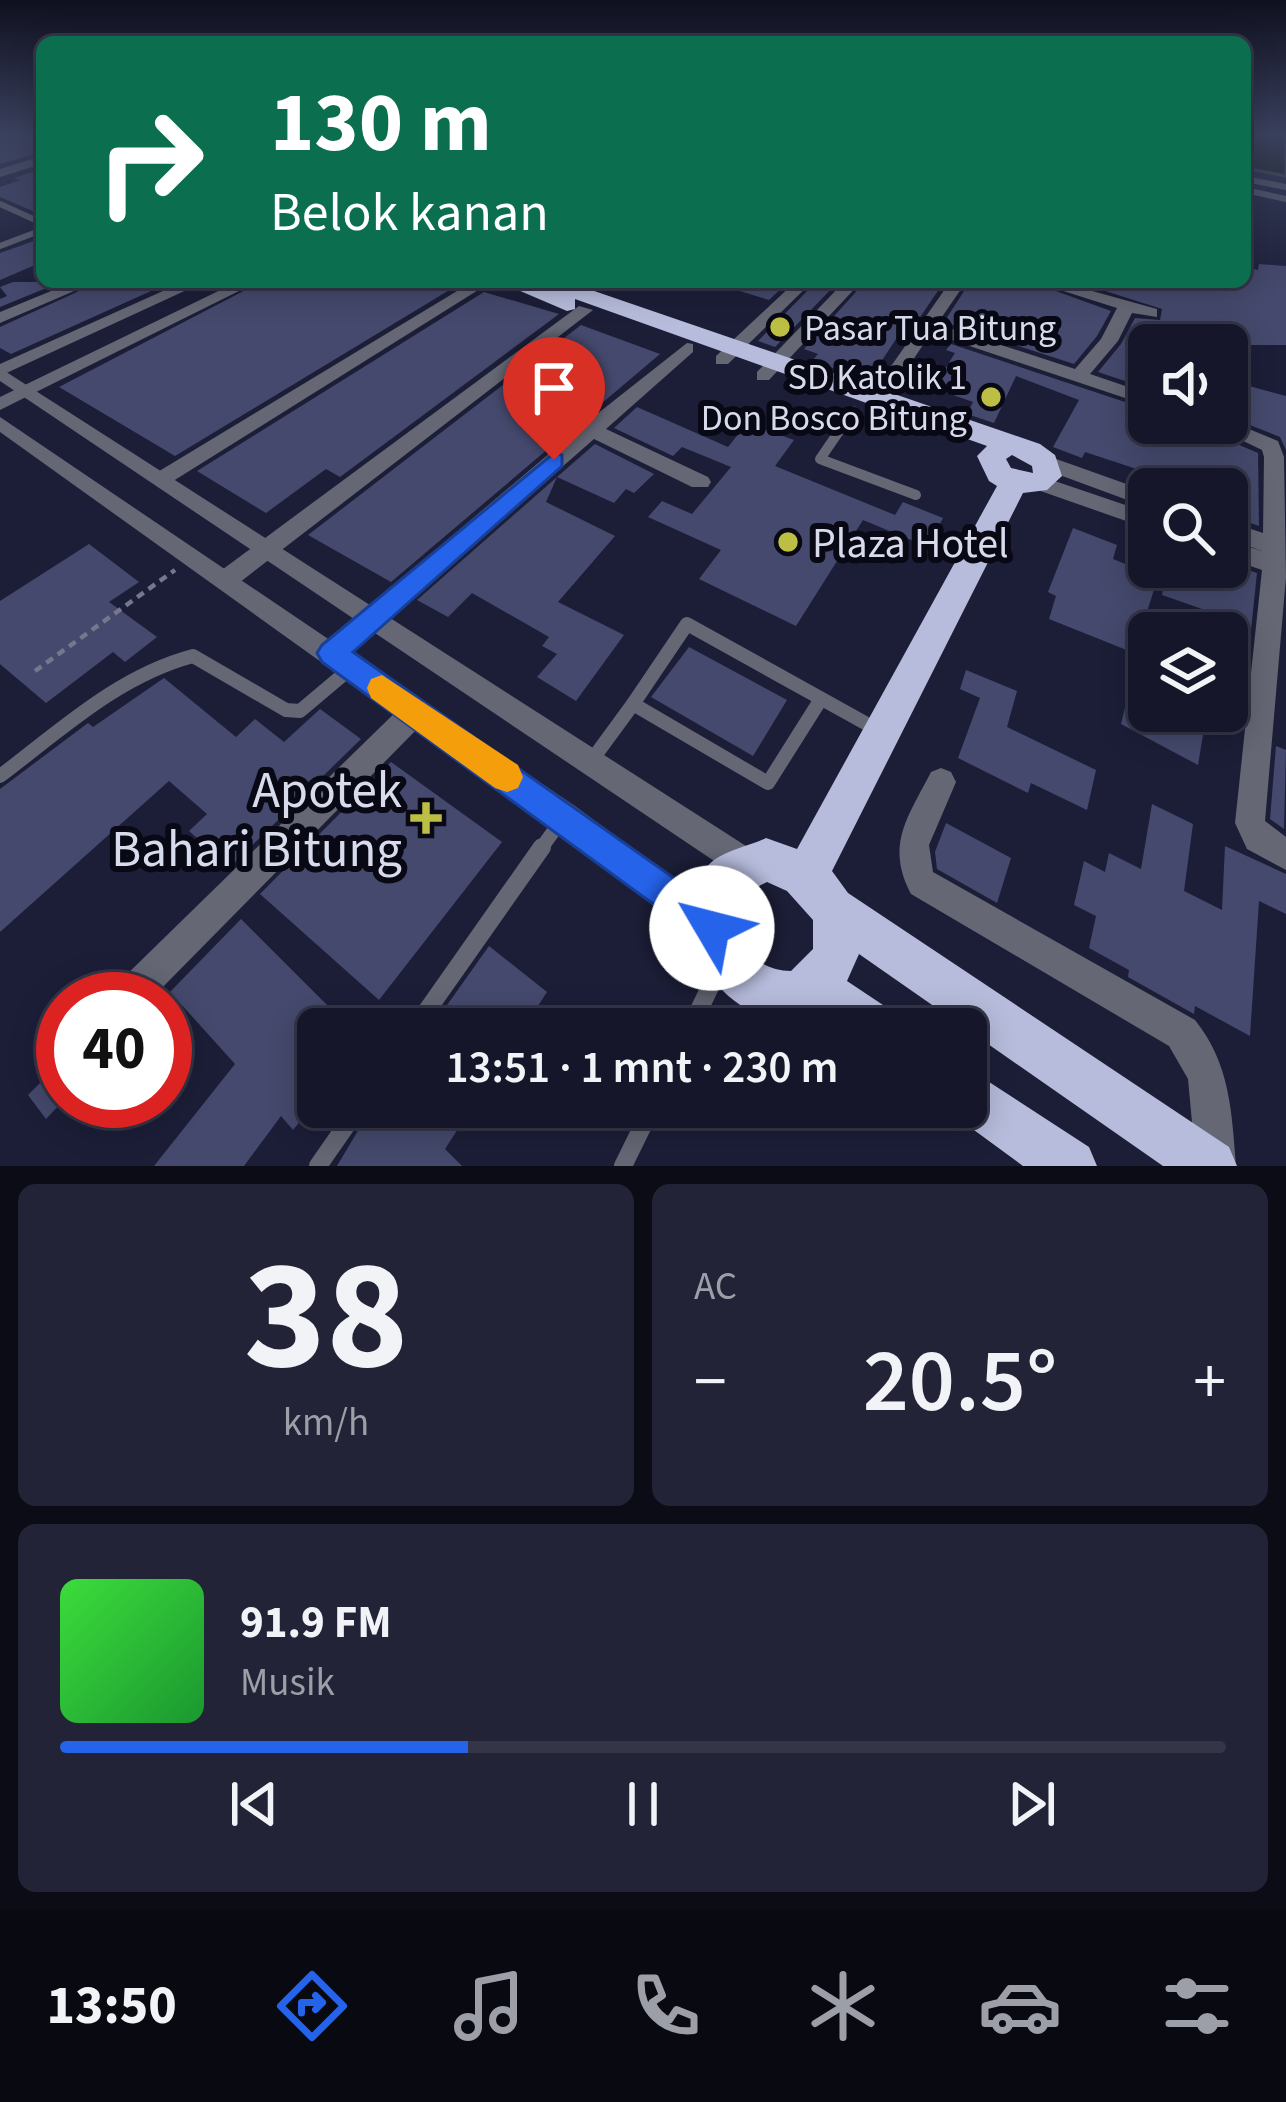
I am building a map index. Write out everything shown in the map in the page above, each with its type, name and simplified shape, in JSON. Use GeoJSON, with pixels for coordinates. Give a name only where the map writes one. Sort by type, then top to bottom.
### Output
{"type":"FeatureCollection","features":[{"type":"Feature","properties":{"kind":"highway"},"geometry":{"type":"LineString","coordinates":[[529,288],[687,348],[727,354]]}},
{"type":"Feature","properties":{"kind":"highway"},"geometry":{"type":"LineString","coordinates":[[562,288],[1020,468],[882,733],[820,892],[837,949],[815,988],[786,996],[750,986],[718,944],[716,896],[734,871],[766,860],[788,864],[820,892],[1213,1166]]}},
{"type":"Feature","properties":{"kind":"highway"},"geometry":{"type":"LineString","coordinates":[[815,988],[844,1008]]}},
{"type":"Feature","properties":{"kind":"highway"},"geometry":{"type":"LineString","coordinates":[[987,1108],[1070,1166]]}},
{"type":"Feature","properties":{"kind":"street"},"geometry":{"type":"LineString","coordinates":[[0,318],[72,288]]}},
{"type":"Feature","properties":{"kind":"street"},"geometry":{"type":"LineString","coordinates":[[0,372],[183,288]]}},
{"type":"Feature","properties":{"kind":"street"},"geometry":{"type":"LineString","coordinates":[[0,404],[237,288]]}},
{"type":"Feature","properties":{"kind":"street"},"geometry":{"type":"LineString","coordinates":[[163,478],[473,288]]}},
{"type":"Feature","properties":{"kind":"street"},"geometry":{"type":"LineString","coordinates":[[727,354],[798,288]]}},
{"type":"Feature","properties":{"kind":"street"},"geometry":{"type":"LineString","coordinates":[[768,369],[847,288]]}},
{"type":"Feature","properties":{"kind":"street"},"geometry":{"type":"LineString","coordinates":[[865,405],[954,288]]}},
{"type":"Feature","properties":{"kind":"street"},"geometry":{"type":"LineString","coordinates":[[1065,288],[1150,313]]}},
{"type":"Feature","properties":{"kind":"street"},"geometry":{"type":"LineString","coordinates":[[1079,376],[1109,340],[1127,305]]}},
{"type":"Feature","properties":{"kind":"street"},"geometry":{"type":"LineString","coordinates":[[227,579],[585,310]]}},
{"type":"Feature","properties":{"kind":"street"},"geometry":{"type":"LineString","coordinates":[[927,326],[1128,393]]}},
{"type":"Feature","properties":{"kind":"street"},"geometry":{"type":"LineString","coordinates":[[342,660],[374,616],[687,348]]}},
{"type":"Feature","properties":{"kind":"street"},"geometry":{"type":"LineString","coordinates":[[0,372],[746,864]]}},
{"type":"Feature","properties":{"kind":"street"},"geometry":{"type":"LineString","coordinates":[[0,423],[564,817],[718,944]]}},
{"type":"Feature","properties":{"kind":"street"},"geometry":{"type":"LineString","coordinates":[[590,429],[700,482]]}},
{"type":"Feature","properties":{"kind":"street"},"geometry":{"type":"LineString","coordinates":[[1248,436],[1271,446],[1280,558],[1250,823],[1265,844],[1286,854]]}},
{"type":"Feature","properties":{"kind":"street"},"geometry":{"type":"LineString","coordinates":[[1020,468],[1128,495]]}},
{"type":"Feature","properties":{"kind":"street"},"geometry":{"type":"LineString","coordinates":[[1020,468],[1128,512]]}},
{"type":"Feature","properties":{"kind":"street"},"geometry":{"type":"LineString","coordinates":[[1248,540],[1280,558]]}},
{"type":"Feature","properties":{"kind":"street"},"geometry":{"type":"LineString","coordinates":[[1248,553],[1280,558]]}},
{"type":"Feature","properties":{"kind":"street"},"geometry":{"type":"LineString","coordinates":[[153,972],[415,712]]}},
{"type":"Feature","properties":{"kind":"street"},"geometry":{"type":"LineString","coordinates":[[941,782],[909,853],[911,868],[922,883],[1182,1034],[1200,1053],[1208,1073],[1213,1166]]}},
{"type":"Feature","properties":{"kind":"lane"},"geometry":{"type":"LineString","coordinates":[[1251,191],[1286,199]]}},
{"type":"Feature","properties":{"kind":"lane"},"geometry":{"type":"LineString","coordinates":[[0,204],[36,224]]}},
{"type":"Feature","properties":{"kind":"lane"},"geometry":{"type":"LineString","coordinates":[[0,246],[36,230]]}},
{"type":"Feature","properties":{"kind":"lane"},"geometry":{"type":"LineString","coordinates":[[865,405],[820,458],[916,495]]}},
{"type":"Feature","properties":{"kind":"lane"},"geometry":{"type":"LineString","coordinates":[[592,760],[687,625],[882,733]]}},
{"type":"Feature","properties":{"kind":"lane"},"geometry":{"type":"LineString","coordinates":[[0,776],[145,672],[177,658],[193,656],[286,710],[300,712],[342,660]]}},
{"type":"Feature","properties":{"kind":"lane"},"geometry":{"type":"LineString","coordinates":[[633,704],[768,783],[821,699]]}},
{"type":"Feature","properties":{"kind":"lane"},"geometry":{"type":"LineString","coordinates":[[429,1008],[564,817]]}},
{"type":"Feature","properties":{"kind":"lane"},"geometry":{"type":"LineString","coordinates":[[697,1008],[718,944]]}},
{"type":"Feature","properties":{"kind":"lane"},"geometry":{"type":"LineString","coordinates":[[318,1166],[344,1128]]}},
{"type":"Feature","properties":{"kind":"lane"},"geometry":{"type":"LineString","coordinates":[[623,1166],[642,1128]]}},
{"type":"Feature","properties":{"kind":"path"},"geometry":{"type":"LineString","coordinates":[[34,671],[194,556]]}},
{"type":"Feature","properties":{"kind":"building"},"geometry":{"type":"Polygon","coordinates":[[[0,189],[36,189],[36,212],[0,197],[0,189]]]}},
{"type":"Feature","properties":{"kind":"building"},"geometry":{"type":"Polygon","coordinates":[[[36,240],[36,265],[0,280],[0,253],[36,240]]]}},
{"type":"Feature","properties":{"kind":"building"},"geometry":{"type":"Polygon","coordinates":[[[1259,264],[1286,266],[1286,345],[1248,345],[1248,324],[1132,324],[1135,318],[1160,320],[1162,309],[1096,288],[1251,288],[1251,268],[1258,270],[1259,264]]]}},
{"type":"Feature","properties":{"kind":"building"},"geometry":{"type":"Polygon","coordinates":[[[36,282],[36,288],[46,288],[0,307],[0,299],[7,296],[0,287],[36,282]]]}},
{"type":"Feature","properties":{"kind":"building"},"geometry":{"type":"Polygon","coordinates":[[[86,288],[158,288],[11,354],[0,348],[0,327],[86,288]]]}},
{"type":"Feature","properties":{"kind":"building"},"geometry":{"type":"Polygon","coordinates":[[[249,288],[453,288],[175,456],[59,387],[249,288]]]}},
{"type":"Feature","properties":{"kind":"building"},"geometry":{"type":"Polygon","coordinates":[[[730,288],[782,288],[769,300],[730,288]]]}},
{"type":"Feature","properties":{"kind":"building"},"geometry":{"type":"Polygon","coordinates":[[[810,288],[832,288],[775,347],[758,341],[810,288]]]}},
{"type":"Feature","properties":{"kind":"building"},"geometry":{"type":"Polygon","coordinates":[[[860,288],[940,288],[916,323],[908,321],[869,380],[812,361],[818,354],[804,349],[860,288]]]}},
{"type":"Feature","properties":{"kind":"building"},"geometry":{"type":"Polygon","coordinates":[[[966,288],[1048,288],[1111,311],[1074,364],[944,322],[966,288]]]}},
{"type":"Feature","properties":{"kind":"building"},"geometry":{"type":"Polygon","coordinates":[[[484,292],[559,314],[340,477],[326,469],[266,513],[197,471],[484,292]]]}},
{"type":"Feature","properties":{"kind":"building"},"geometry":{"type":"Polygon","coordinates":[[[581,325],[660,354],[391,582],[308,535],[581,325]]]}},
{"type":"Feature","properties":{"kind":"building"},"geometry":{"type":"Polygon","coordinates":[[[1128,331],[1128,382],[1098,372],[1128,331]]]}},
{"type":"Feature","properties":{"kind":"building"},"geometry":{"type":"Polygon","coordinates":[[[951,344],[1128,403],[1128,444],[1237,444],[1258,453],[1259,526],[1248,522],[1248,468],[1134,468],[1053,447],[1079,400],[1016,376],[994,423],[967,414],[973,402],[933,388],[955,353],[946,350],[951,344]]]}},
{"type":"Feature","properties":{"kind":"building"},"geometry":{"type":"Polygon","coordinates":[[[1248,386],[1286,396],[1286,450],[1280,437],[1248,424],[1248,386]]]}},
{"type":"Feature","properties":{"kind":"building"},"geometry":{"type":"Polygon","coordinates":[[[637,407],[728,447],[747,423],[794,440],[775,466],[895,515],[903,502],[943,518],[928,547],[863,520],[796,626],[699,579],[721,550],[648,517],[662,501],[692,514],[731,467],[682,447],[673,456],[614,428],[637,407]]]}},
{"type":"Feature","properties":{"kind":"building"},"geometry":{"type":"Polygon","coordinates":[[[595,444],[654,474],[634,493],[626,489],[614,503],[557,477],[595,444]]]}},
{"type":"Feature","properties":{"kind":"building"},"geometry":{"type":"Polygon","coordinates":[[[557,477],[546,502],[615,536],[558,602],[624,635],[576,701],[537,677],[557,654],[542,646],[549,637],[472,593],[448,617],[417,600],[557,477]]]}},
{"type":"Feature","properties":{"kind":"building"},"geometry":{"type":"Polygon","coordinates":[[[1073,528],[1117,545],[1113,559],[1128,565],[1128,588],[1155,588],[1147,612],[1128,612],[1128,651],[1049,619],[1056,596],[1048,592],[1073,528]]]}},
{"type":"Feature","properties":{"kind":"building"},"geometry":{"type":"Polygon","coordinates":[[[89,544],[139,582],[109,602],[157,637],[125,662],[113,652],[46,703],[0,664],[0,601],[89,544]]]}},
{"type":"Feature","properties":{"kind":"building"},"geometry":{"type":"Polygon","coordinates":[[[1248,570],[1257,573],[1248,658],[1248,612],[1202,612],[1162,595],[1163,588],[1248,588],[1248,570]]]}},
{"type":"Feature","properties":{"kind":"building"},"geometry":{"type":"Polygon","coordinates":[[[689,647],[787,700],[753,756],[651,697],[689,647]]]}},
{"type":"Feature","properties":{"kind":"building"},"geometry":{"type":"Polygon","coordinates":[[[966,670],[1017,691],[1007,727],[1096,770],[1087,810],[1031,783],[1028,793],[958,758],[980,698],[960,689],[966,670]]]}},
{"type":"Feature","properties":{"kind":"building"},"geometry":{"type":"Polygon","coordinates":[[[164,678],[236,737],[255,719],[284,742],[320,709],[361,739],[230,867],[189,831],[207,814],[169,781],[0,932],[0,789],[88,723],[93,727],[164,678]]]}},
{"type":"Feature","properties":{"kind":"building"},"geometry":{"type":"Polygon","coordinates":[[[1128,696],[1128,728],[1121,724],[1128,696]]]}},
{"type":"Feature","properties":{"kind":"building"},"geometry":{"type":"Polygon","coordinates":[[[1136,732],[1204,732],[1198,765],[1136,732]]]}},
{"type":"Feature","properties":{"kind":"building"},"geometry":{"type":"Polygon","coordinates":[[[1276,746],[1286,750],[1284,829],[1270,819],[1276,746]]]}},
{"type":"Feature","properties":{"kind":"building"},"geometry":{"type":"Polygon","coordinates":[[[391,762],[502,842],[379,1000],[260,894],[391,762]]]}},
{"type":"Feature","properties":{"kind":"building"},"geometry":{"type":"Polygon","coordinates":[[[1152,804],[1193,824],[1184,891],[1222,910],[1225,846],[1286,874],[1286,914],[1259,901],[1250,1036],[1195,1006],[1194,1014],[1128,977],[1129,970],[1089,948],[1096,916],[1074,905],[1084,861],[1105,872],[1109,853],[1141,869],[1152,804]]]}},
{"type":"Feature","properties":{"kind":"building"},"geometry":{"type":"Polygon","coordinates":[[[946,823],[1011,858],[997,903],[937,869],[935,852],[946,823]]]}},
{"type":"Feature","properties":{"kind":"building"},"geometry":{"type":"Polygon","coordinates":[[[241,919],[330,1008],[297,1008],[297,1125],[293,1130],[281,1116],[244,1166],[154,1166],[184,1128],[192,1128],[192,1118],[235,1064],[192,1016],[189,972],[241,919]]]}},
{"type":"Feature","properties":{"kind":"building"},"geometry":{"type":"Polygon","coordinates":[[[489,946],[547,992],[537,1008],[445,1008],[489,946]]]}},
{"type":"Feature","properties":{"kind":"building"},"geometry":{"type":"Polygon","coordinates":[[[360,1128],[458,1128],[445,1149],[462,1166],[337,1166],[360,1128]]]}},
{"type":"Feature","properties":{"kind":"slow traffic"},"geometry":{"type":"LineString","coordinates":[[382,688],[507,777]]}},
{"type":"Feature","properties":{"kind":"place","name":"Pasar Tua Bitung"},"geometry":{"type":"Point","coordinates":[780,327]}},
{"type":"Feature","properties":{"kind":"place","name":"SD Katolik 1 Don Bosco Bitung"},"geometry":{"type":"Point","coordinates":[991,397]}},
{"type":"Feature","properties":{"kind":"place","name":"Plaza Hotel"},"geometry":{"type":"Point","coordinates":[788,542]}},
{"type":"Feature","properties":{"kind":"place","name":"Apotek Bahari Bitung"},"geometry":{"type":"Point","coordinates":[426,818]}},
{"type":"Feature","properties":{"kind":"route"},"geometry":{"type":"LineString","coordinates":[[554,460],[332,653],[712,928]]}}]}
